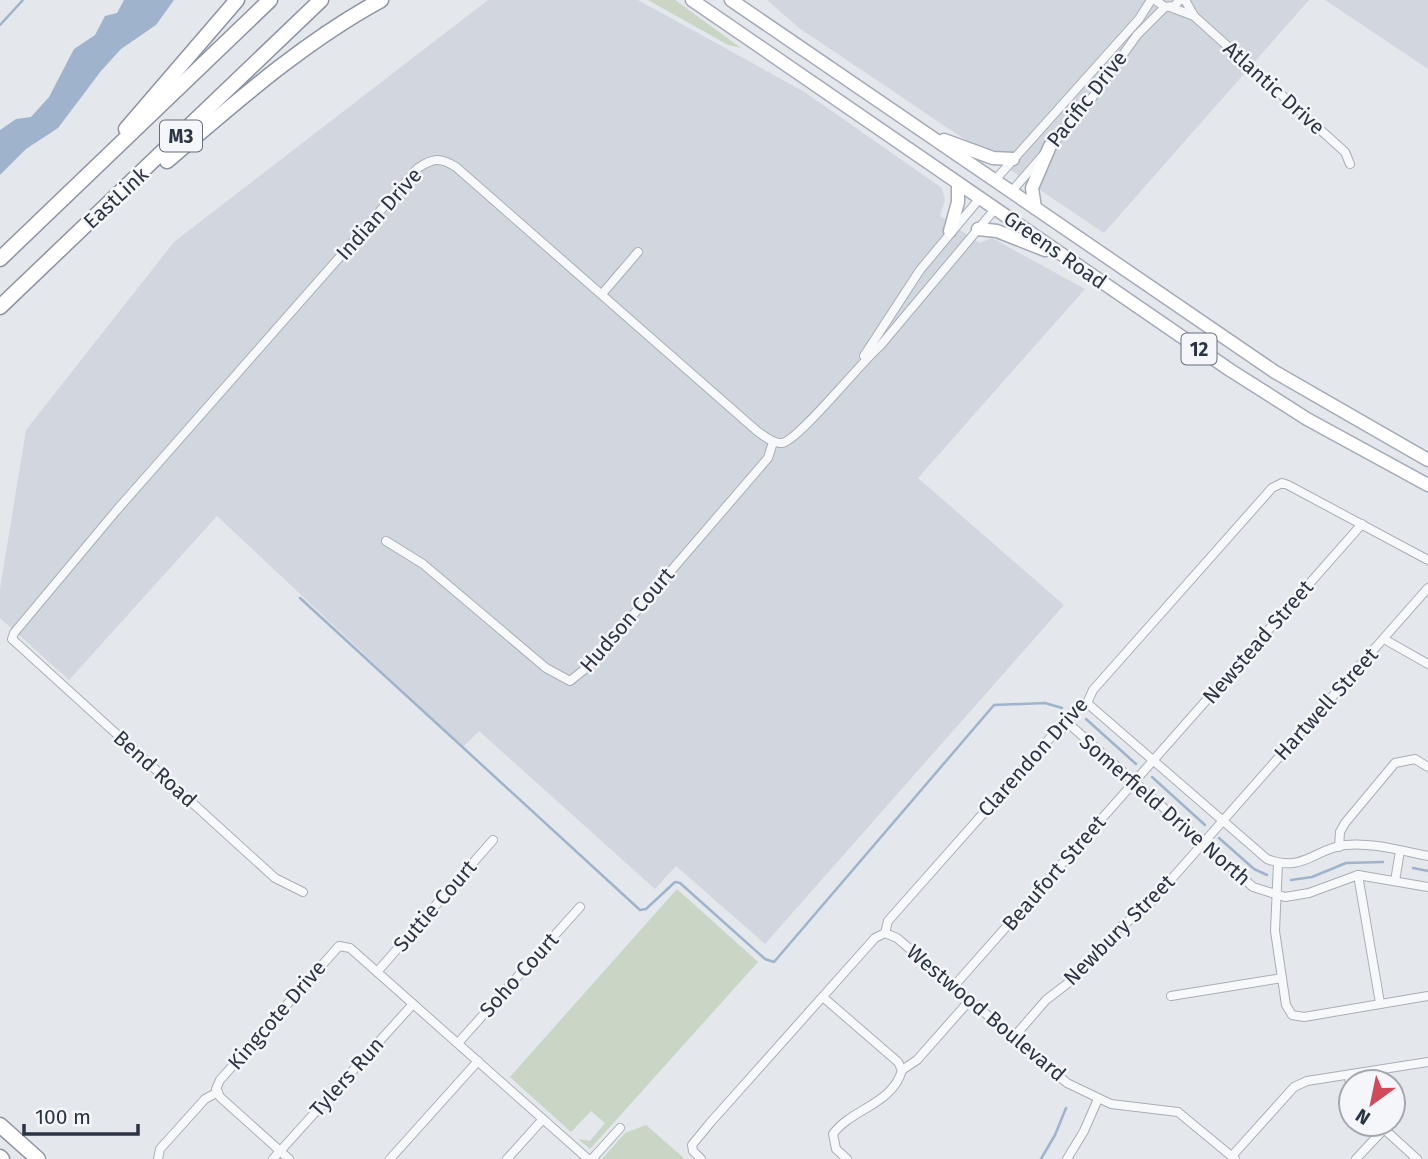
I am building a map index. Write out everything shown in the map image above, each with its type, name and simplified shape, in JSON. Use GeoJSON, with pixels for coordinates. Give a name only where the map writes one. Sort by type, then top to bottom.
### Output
{"type":"FeatureCollection","features":[{"type":"Feature","properties":{"kind":"highway"},"geometry":{"type":"LineString","coordinates":[[80,184],[237,0]]}},
{"type":"Feature","properties":{"kind":"highway","name":"EastLink"},"geometry":{"type":"LineString","coordinates":[[0,258],[270,0]]}},
{"type":"Feature","properties":{"kind":"highway","name":"EastLink"},"geometry":{"type":"LineString","coordinates":[[0,307],[321,0]]}},
{"type":"Feature","properties":{"kind":"highway"},"geometry":{"type":"LineString","coordinates":[[40,270],[288,60],[328,31],[381,0]]}},
{"type":"Feature","properties":{"kind":"highway"},"geometry":{"type":"LineString","coordinates":[[0,1125],[37,1159]]}},
{"type":"Feature","properties":{"kind":"main road","name":"Greens Road"},"geometry":{"type":"LineString","coordinates":[[692,0],[1280,403],[1428,485]]}},
{"type":"Feature","properties":{"kind":"main road","name":"Greens Road"},"geometry":{"type":"LineString","coordinates":[[731,0],[1275,372],[1428,460]]}},
{"type":"Feature","properties":{"kind":"main road"},"geometry":{"type":"LineString","coordinates":[[915,126],[993,158],[1013,159]]}},
{"type":"Feature","properties":{"kind":"main road"},"geometry":{"type":"LineString","coordinates":[[1035,208],[1032,188],[1050,146]]}},
{"type":"Feature","properties":{"kind":"main road"},"geometry":{"type":"LineString","coordinates":[[980,198],[995,180]]}},
{"type":"Feature","properties":{"kind":"main road"},"geometry":{"type":"LineString","coordinates":[[950,231],[958,202],[958,183]]}},
{"type":"Feature","properties":{"kind":"main road"},"geometry":{"type":"LineString","coordinates":[[995,209],[1011,192]]}},
{"type":"Feature","properties":{"kind":"main road"},"geometry":{"type":"LineString","coordinates":[[978,229],[997,231],[1065,257]]}},
{"type":"Feature","properties":{"kind":"main road"},"geometry":{"type":"LineString","coordinates":[[1387,463],[1396,457],[1398,443]]}},
{"type":"Feature","properties":{"kind":"street","name":"Atlantic Drive"},"geometry":{"type":"LineString","coordinates":[[1153,0],[1194,16]]}},
{"type":"Feature","properties":{"kind":"street","name":"Pacific Drive"},"geometry":{"type":"LineString","coordinates":[[995,180],[1153,0]]}},
{"type":"Feature","properties":{"kind":"street","name":"Pacific Drive"},"geometry":{"type":"LineString","coordinates":[[1011,192],[1087,105],[1137,35],[1167,7],[1180,0]]}},
{"type":"Feature","properties":{"kind":"street","name":"Atlantic Drive"},"geometry":{"type":"LineString","coordinates":[[1185,0],[1194,16],[1345,152],[1350,164]]}},
{"type":"Feature","properties":{"kind":"street","name":"Indian Drive"},"geometry":{"type":"LineString","coordinates":[[12,639],[14,632],[116,511],[418,168],[431,160],[443,159],[456,167],[774,442]]}},
{"type":"Feature","properties":{"kind":"street"},"geometry":{"type":"LineString","coordinates":[[774,442],[792,439],[800,432],[861,362],[920,270],[980,198]]}},
{"type":"Feature","properties":{"kind":"street"},"geometry":{"type":"LineString","coordinates":[[861,362],[880,346],[995,209]]}},
{"type":"Feature","properties":{"kind":"street"},"geometry":{"type":"LineString","coordinates":[[602,295],[638,252]]}},
{"type":"Feature","properties":{"kind":"street","name":"Hudson Court"},"geometry":{"type":"LineString","coordinates":[[386,541],[423,564],[546,668],[570,681],[590,665],[768,458],[774,442]]}},
{"type":"Feature","properties":{"kind":"street","name":"Clarendon Drive"},"geometry":{"type":"LineString","coordinates":[[701,1159],[693,1151],[697,1138],[875,938],[885,933],[888,921],[1050,738],[1069,724],[1073,711],[1087,703],[1093,690],[1272,488],[1282,483],[1288,485],[1428,560]]}},
{"type":"Feature","properties":{"kind":"street","name":"Newstead Street"},"geometry":{"type":"LineString","coordinates":[[1154,759],[1362,524]]}},
{"type":"Feature","properties":{"kind":"street","name":"Hartwell Street"},"geometry":{"type":"LineString","coordinates":[[1223,820],[1428,588]]}},
{"type":"Feature","properties":{"kind":"street","name":"Bend Road"},"geometry":{"type":"LineString","coordinates":[[12,639],[275,878],[303,892]]}},
{"type":"Feature","properties":{"kind":"street"},"geometry":{"type":"LineString","coordinates":[[1384,639],[1428,664]]}},
{"type":"Feature","properties":{"kind":"street"},"geometry":{"type":"LineString","coordinates":[[1087,703],[1256,851],[1278,863],[1297,864],[1339,847],[1370,845],[1428,856]]}},
{"type":"Feature","properties":{"kind":"street","name":"Somerfield Drive North"},"geometry":{"type":"LineString","coordinates":[[1069,724],[1245,881],[1274,896],[1308,893],[1358,875],[1428,887]]}},
{"type":"Feature","properties":{"kind":"street","name":"Beaufort Street"},"geometry":{"type":"LineString","coordinates":[[954,986],[1154,759]]}},
{"type":"Feature","properties":{"kind":"street"},"geometry":{"type":"LineString","coordinates":[[1339,847],[1340,832],[1345,823],[1395,763],[1415,759],[1428,766]]}},
{"type":"Feature","properties":{"kind":"street","name":"Newbury Street"},"geometry":{"type":"LineString","coordinates":[[1013,1038],[1046,1000],[1072,980],[1119,928],[1146,908],[1223,820]]}},
{"type":"Feature","properties":{"kind":"street","name":"Suttie Court"},"geometry":{"type":"LineString","coordinates":[[377,972],[493,840]]}},
{"type":"Feature","properties":{"kind":"street"},"geometry":{"type":"LineString","coordinates":[[1395,881],[1400,851]]}},
{"type":"Feature","properties":{"kind":"street"},"geometry":{"type":"LineString","coordinates":[[1278,863],[1274,896],[1275,931],[1289,1011],[1298,1016],[1428,996]]}},
{"type":"Feature","properties":{"kind":"street"},"geometry":{"type":"LineString","coordinates":[[1358,875],[1380,1003]]}},
{"type":"Feature","properties":{"kind":"street","name":"Soho Court"},"geometry":{"type":"LineString","coordinates":[[458,1043],[580,908]]}},
{"type":"Feature","properties":{"kind":"street","name":"Westwood Boulevard"},"geometry":{"type":"LineString","coordinates":[[885,933],[897,938],[1067,1083],[1098,1099],[1131,1108],[1178,1112],[1234,1158]]}},
{"type":"Feature","properties":{"kind":"street","name":"Kingcote Drive"},"geometry":{"type":"LineString","coordinates":[[158,1159],[160,1149],[205,1099],[217,1091],[229,1070],[339,946],[343,945],[377,972]]}},
{"type":"Feature","properties":{"kind":"street"},"geometry":{"type":"LineString","coordinates":[[377,972],[590,1159],[620,1128]]}},
{"type":"Feature","properties":{"kind":"street"},"geometry":{"type":"LineString","coordinates":[[1171,996],[1282,978]]}},
{"type":"Feature","properties":{"kind":"street"},"geometry":{"type":"LineString","coordinates":[[824,998],[898,1062],[902,1070]]}},
{"type":"Feature","properties":{"kind":"street"},"geometry":{"type":"LineString","coordinates":[[846,1159],[836,1149],[833,1135],[847,1121],[878,1102],[899,1079],[902,1070],[917,1060],[970,1000]]}},
{"type":"Feature","properties":{"kind":"street","name":"Tylers Run"},"geometry":{"type":"LineString","coordinates":[[273,1159],[413,1003]]}},
{"type":"Feature","properties":{"kind":"street"},"geometry":{"type":"LineString","coordinates":[[390,1159],[478,1061]]}},
{"type":"Feature","properties":{"kind":"street"},"geometry":{"type":"LineString","coordinates":[[1392,1068],[1428,1062]]}},
{"type":"Feature","properties":{"kind":"street"},"geometry":{"type":"LineString","coordinates":[[1234,1158],[1294,1087],[1307,1081],[1337,1077]]}},
{"type":"Feature","properties":{"kind":"street"},"geometry":{"type":"LineString","coordinates":[[217,1091],[289,1159]]}},
{"type":"Feature","properties":{"kind":"street"},"geometry":{"type":"LineString","coordinates":[[1067,1159],[1084,1131],[1098,1099]]}},
{"type":"Feature","properties":{"kind":"street"},"geometry":{"type":"LineString","coordinates":[[507,1159],[543,1119]]}},
{"type":"Feature","properties":{"kind":"street"},"geometry":{"type":"LineString","coordinates":[[1356,1159],[1372,1138]]}},
{"type":"Feature","properties":{"kind":"street"},"geometry":{"type":"LineString","coordinates":[[1393,1138],[1416,1159]]}},
{"type":"Feature","properties":{"kind":"shaded area"},"geometry":{"type":"Polygon","coordinates":[[[488,0],[638,0],[803,91],[942,188],[945,200],[940,216],[979,243],[992,238],[1085,289],[918,478],[1064,605],[765,944],[676,866],[655,889],[479,731],[463,747],[217,516],[69,680],[0,618],[0,589],[26,430],[174,242],[488,0]]]}},
{"type":"Feature","properties":{"kind":"shaded area"},"geometry":{"type":"Polygon","coordinates":[[[767,0],[1309,0],[1104,233],[799,28],[767,0]]]}},
{"type":"Feature","properties":{"kind":"shaded area"},"geometry":{"type":"Polygon","coordinates":[[[1325,0],[1428,0],[1428,69],[1325,0]]]}},
{"type":"Feature","properties":{"kind":"green space"},"geometry":{"type":"Polygon","coordinates":[[[648,0],[675,0],[741,48],[728,45],[648,0]]]}},
{"type":"Feature","properties":{"kind":"green space"},"geometry":{"type":"Polygon","coordinates":[[[677,889],[758,962],[590,1149],[578,1139],[590,1141],[605,1123],[591,1111],[571,1132],[510,1077],[677,889]]]}},
{"type":"Feature","properties":{"kind":"green space"},"geometry":{"type":"Polygon","coordinates":[[[646,1125],[685,1159],[602,1159],[625,1133],[646,1125]]]}},
{"type":"Feature","properties":{"kind":"water"},"geometry":{"type":"Polygon","coordinates":[[[124,0],[174,0],[156,25],[121,49],[101,71],[58,128],[26,149],[0,175],[0,130],[16,119],[31,117],[49,97],[74,49],[95,35],[105,16],[117,13],[124,0]]]}},
{"type":"Feature","properties":{"kind":"waterway"},"geometry":{"type":"LineString","coordinates":[[0,25],[23,0]]}},
{"type":"Feature","properties":{"kind":"waterway"},"geometry":{"type":"LineString","coordinates":[[300,598],[640,910],[646,909],[675,882],[680,883],[765,959],[774,962],[994,705],[1045,703],[1062,708]]}},
{"type":"Feature","properties":{"kind":"waterway"},"geometry":{"type":"LineString","coordinates":[[1086,719],[1136,764]]}},
{"type":"Feature","properties":{"kind":"waterway"},"geometry":{"type":"LineString","coordinates":[[1152,777],[1205,825]]}},
{"type":"Feature","properties":{"kind":"waterway"},"geometry":{"type":"LineString","coordinates":[[1219,838],[1254,869],[1267,875]]}},
{"type":"Feature","properties":{"kind":"waterway"},"geometry":{"type":"LineString","coordinates":[[1291,880],[1312,877],[1346,863],[1383,862]]}},
{"type":"Feature","properties":{"kind":"waterway"},"geometry":{"type":"LineString","coordinates":[[1413,868],[1428,871]]}},
{"type":"Feature","properties":{"kind":"waterway"},"geometry":{"type":"LineString","coordinates":[[1041,1159],[1066,1108]]}}]}
